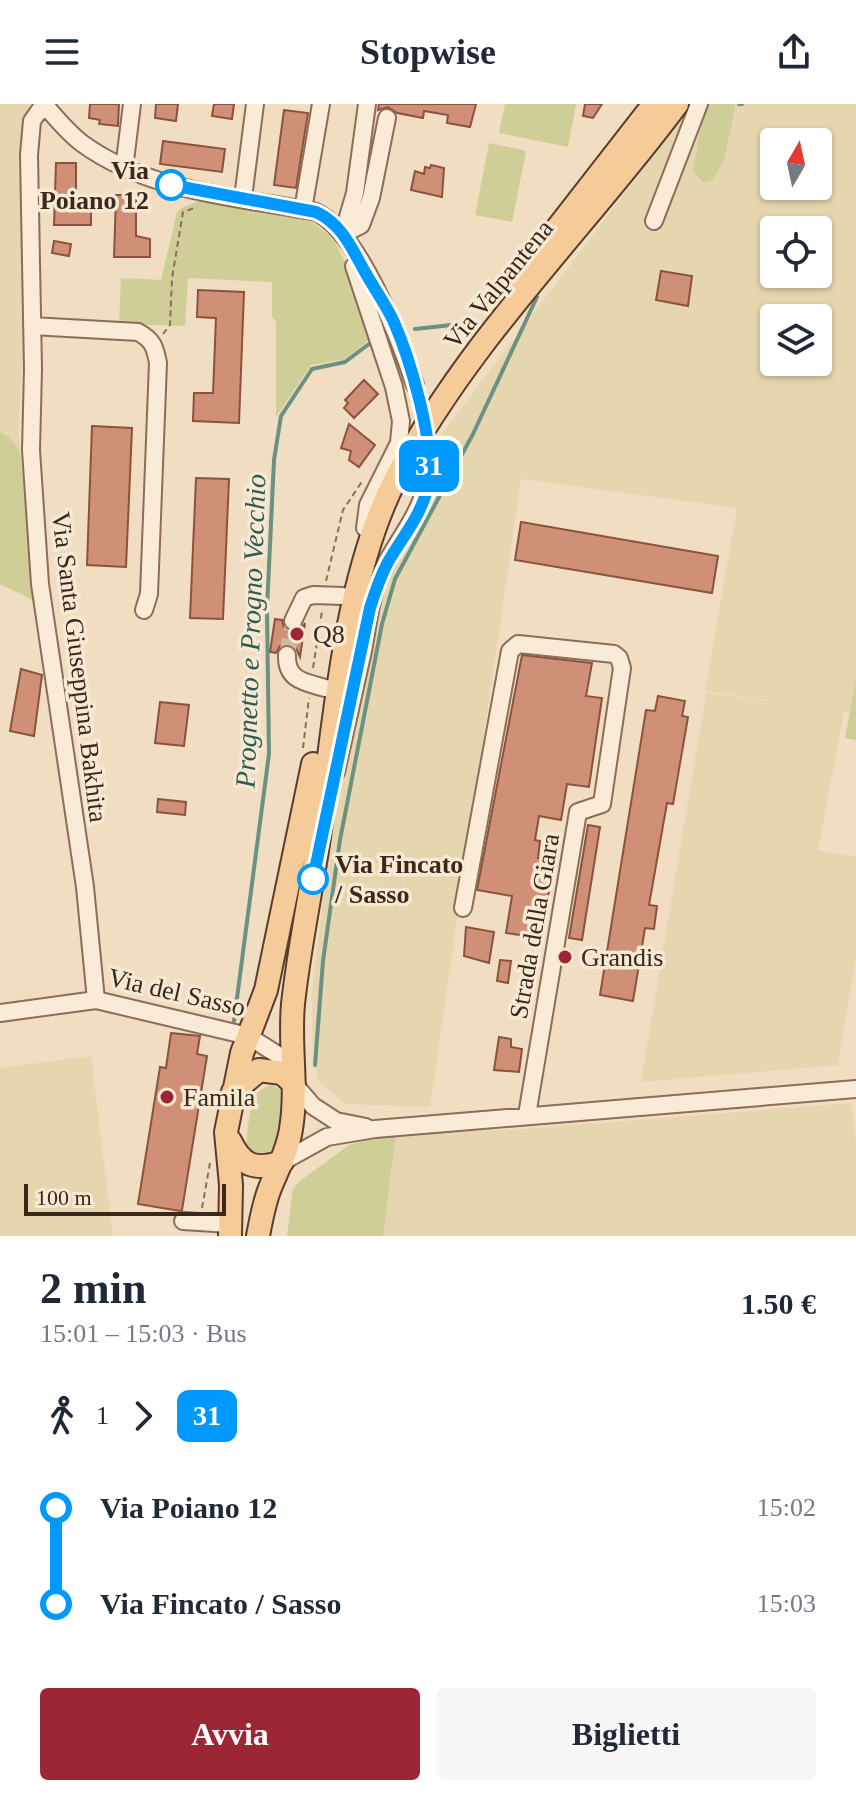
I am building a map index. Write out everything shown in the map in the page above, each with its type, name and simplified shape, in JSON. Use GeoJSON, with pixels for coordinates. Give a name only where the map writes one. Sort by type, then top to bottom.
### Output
{"type":"FeatureCollection","features":[{"type":"Feature","properties":{"kind":"main road"},"geometry":{"type":"LineString","coordinates":[[230,1230],[231,1185],[226,1132],[233,1092],[248,1036],[266,990],[277,943],[310,790],[333,637],[365,528],[414,426],[529,262],[654,104]]}},
{"type":"Feature","properties":{"kind":"main road","name":"Via Valpantena"},"geometry":{"type":"LineString","coordinates":[[294,1084],[293,1006],[339,683],[357,593],[376,524],[395,480],[433,414],[511,307],[638,156],[677,104]]}},
{"type":"Feature","properties":{"kind":"main road"},"geometry":{"type":"LineString","coordinates":[[233,1092],[259,1070],[282,1073],[294,1084],[291,1130],[267,1199],[258,1236]]}},
{"type":"Feature","properties":{"kind":"main road"},"geometry":{"type":"LineString","coordinates":[[226,1132],[237,1155],[246,1165],[255,1167],[282,1162]]}},
{"type":"Feature","properties":{"kind":"street"},"geometry":{"type":"LineString","coordinates":[[44,104],[82,143],[124,169],[171,185],[303,210],[330,219],[343,234],[393,321],[415,385]]}},
{"type":"Feature","properties":{"kind":"street","name":"Via Santa Giuseppina Bakhita"},"geometry":{"type":"LineString","coordinates":[[44,104],[32,121],[29,155],[31,450],[40,584],[85,887],[96,1000]]}},
{"type":"Feature","properties":{"kind":"street"},"geometry":{"type":"LineString","coordinates":[[124,169],[132,104]]}},
{"type":"Feature","properties":{"kind":"street"},"geometry":{"type":"LineString","coordinates":[[243,198],[255,104]]}},
{"type":"Feature","properties":{"kind":"street"},"geometry":{"type":"LineString","coordinates":[[303,210],[321,104]]}},
{"type":"Feature","properties":{"kind":"street"},"geometry":{"type":"LineString","coordinates":[[365,528],[368,505],[399,443],[401,421],[394,387],[343,234],[358,180],[367,104]]}},
{"type":"Feature","properties":{"kind":"street"},"geometry":{"type":"LineString","coordinates":[[654,221],[699,104]]}},
{"type":"Feature","properties":{"kind":"street"},"geometry":{"type":"LineString","coordinates":[[343,234],[361,225],[371,198],[387,118]]}},
{"type":"Feature","properties":{"kind":"street"},"geometry":{"type":"LineString","coordinates":[[32,326],[138,332],[150,338],[155,347],[158,363],[149,594],[144,610]]}},
{"type":"Feature","properties":{"kind":"street"},"geometry":{"type":"LineString","coordinates":[[315,864],[370,608],[383,571],[424,497],[430,454]]}},
{"type":"Feature","properties":{"kind":"street"},"geometry":{"type":"LineString","coordinates":[[293,621],[304,598],[313,595],[343,596]]}},
{"type":"Feature","properties":{"kind":"street","name":"Strada della Giara"},"geometry":{"type":"LineString","coordinates":[[463,908],[510,651],[518,644],[614,654],[622,668],[602,804],[578,812],[527,1115]]}},
{"type":"Feature","properties":{"kind":"street"},"geometry":{"type":"LineString","coordinates":[[287,655],[289,673],[295,679],[325,688]]}},
{"type":"Feature","properties":{"kind":"street","name":"Via del Sasso"},"geometry":{"type":"LineString","coordinates":[[0,1013],[96,1000],[248,1036],[278,1055],[289,1069],[294,1084]]}},
{"type":"Feature","properties":{"kind":"street"},"geometry":{"type":"LineString","coordinates":[[294,1084],[313,1106],[336,1121],[375,1129]]}},
{"type":"Feature","properties":{"kind":"street"},"geometry":{"type":"LineString","coordinates":[[282,1162],[327,1137],[375,1129],[856,1089]]}},
{"type":"Feature","properties":{"kind":"street"},"geometry":{"type":"LineString","coordinates":[[183,1221],[230,1230]]}},
{"type":"Feature","properties":{"kind":"path"},"geometry":{"type":"LineString","coordinates":[[150,338],[166,333],[170,325],[172,278],[183,212],[191,207],[205,207],[208,192]]}},
{"type":"Feature","properties":{"kind":"shaded area"},"geometry":{"type":"Polygon","coordinates":[[[0,104],[30,104],[27,129],[25,319],[18,432],[20,451],[9,437],[0,432],[0,104]]]}},
{"type":"Feature","properties":{"kind":"shaded area"},"geometry":{"type":"Polygon","coordinates":[[[505,104],[576,104],[568,147],[499,133],[505,104]]]}},
{"type":"Feature","properties":{"kind":"shaded area"},"geometry":{"type":"Polygon","coordinates":[[[692,104],[709,104],[700,130],[712,181],[724,160],[736,104],[856,104],[856,679],[851,713],[844,712],[818,850],[856,857],[856,959],[838,1065],[641,1082],[706,693],[784,703],[705,691],[737,508],[521,479],[430,1107],[345,1104],[318,1081],[313,1051],[312,993],[344,752],[393,571],[431,498],[441,463],[442,434],[692,104]]]}},
{"type":"Feature","properties":{"kind":"shaded area"},"geometry":{"type":"Polygon","coordinates":[[[709,104],[736,104],[724,160],[712,181],[704,183],[693,171],[700,130],[709,104]]]}},
{"type":"Feature","properties":{"kind":"shaded area"},"geometry":{"type":"Polygon","coordinates":[[[489,143],[526,151],[512,222],[475,215],[489,143]]]}},
{"type":"Feature","properties":{"kind":"shaded area"},"geometry":{"type":"Polygon","coordinates":[[[199,197],[312,222],[333,238],[348,268],[370,339],[346,359],[311,365],[276,417],[276,322],[272,317],[272,282],[188,278],[185,326],[119,324],[121,278],[161,280],[177,212],[197,202],[199,197]]]}},
{"type":"Feature","properties":{"kind":"shaded area"},"geometry":{"type":"Polygon","coordinates":[[[0,432],[9,437],[20,451],[35,601],[0,584],[0,432]]]}},
{"type":"Feature","properties":{"kind":"shaded area"},"geometry":{"type":"Polygon","coordinates":[[[856,679],[856,740],[845,738],[856,679]]]}},
{"type":"Feature","properties":{"kind":"shaded area"},"geometry":{"type":"Polygon","coordinates":[[[91,1056],[113,1236],[0,1236],[0,1068],[91,1056]]]}},
{"type":"Feature","properties":{"kind":"shaded area"},"geometry":{"type":"Polygon","coordinates":[[[272,1085],[283,1091],[282,1124],[271,1154],[259,1154],[246,1143],[249,1116],[258,1093],[272,1085]]]}},
{"type":"Feature","properties":{"kind":"shaded area"},"geometry":{"type":"Polygon","coordinates":[[[851,1103],[856,1141],[856,1236],[383,1236],[396,1133],[511,1130],[851,1103]]]}},
{"type":"Feature","properties":{"kind":"shaded area"},"geometry":{"type":"Polygon","coordinates":[[[396,1133],[383,1236],[287,1236],[293,1189],[300,1181],[349,1145],[396,1133]]]}},
{"type":"Feature","properties":{"kind":"building"},"geometry":{"type":"Polygon","coordinates":[[[90,104],[119,104],[118,126],[99,124],[100,120],[89,118],[90,104]]]}},
{"type":"Feature","properties":{"kind":"building"},"geometry":{"type":"Polygon","coordinates":[[[156,104],[178,104],[176,121],[155,118],[156,104]]]}},
{"type":"Feature","properties":{"kind":"building"},"geometry":{"type":"Polygon","coordinates":[[[214,104],[234,104],[232,119],[212,116],[214,104]]]}},
{"type":"Feature","properties":{"kind":"building"},"geometry":{"type":"Polygon","coordinates":[[[379,104],[476,104],[470,127],[447,123],[448,115],[424,111],[423,118],[397,113],[388,107],[378,110],[379,104]]]}},
{"type":"Feature","properties":{"kind":"building"},"geometry":{"type":"Polygon","coordinates":[[[585,104],[602,104],[593,118],[583,116],[585,104]]]}},
{"type":"Feature","properties":{"kind":"building"},"geometry":{"type":"Polygon","coordinates":[[[284,110],[308,113],[296,188],[274,185],[284,110]]]}},
{"type":"Feature","properties":{"kind":"building"},"geometry":{"type":"Polygon","coordinates":[[[163,141],[225,149],[222,172],[160,164],[163,141]]]}},
{"type":"Feature","properties":{"kind":"building"},"geometry":{"type":"Polygon","coordinates":[[[56,163],[76,163],[76,204],[91,207],[91,225],[54,225],[56,163]]]}},
{"type":"Feature","properties":{"kind":"building"},"geometry":{"type":"Polygon","coordinates":[[[431,165],[444,168],[442,197],[411,190],[415,171],[424,174],[425,167],[430,168],[431,165]]]}},
{"type":"Feature","properties":{"kind":"building"},"geometry":{"type":"Polygon","coordinates":[[[116,195],[136,195],[136,236],[150,239],[150,257],[114,257],[116,195]]]}},
{"type":"Feature","properties":{"kind":"building"},"geometry":{"type":"Polygon","coordinates":[[[54,241],[71,244],[69,256],[52,253],[54,241]]]}},
{"type":"Feature","properties":{"kind":"building"},"geometry":{"type":"Polygon","coordinates":[[[661,271],[692,276],[688,306],[656,300],[661,271]]]}},
{"type":"Feature","properties":{"kind":"building"},"geometry":{"type":"Polygon","coordinates":[[[198,290],[244,292],[239,423],[193,421],[194,393],[213,393],[216,318],[197,317],[198,290]]]}},
{"type":"Feature","properties":{"kind":"building"},"geometry":{"type":"Polygon","coordinates":[[[364,380],[378,394],[354,418],[344,408],[348,403],[345,400],[364,380]]]}},
{"type":"Feature","properties":{"kind":"building"},"geometry":{"type":"Polygon","coordinates":[[[349,424],[375,445],[359,467],[349,460],[351,451],[341,448],[349,424]]]}},
{"type":"Feature","properties":{"kind":"building"},"geometry":{"type":"Polygon","coordinates":[[[92,426],[132,428],[126,567],[87,565],[92,426]]]}},
{"type":"Feature","properties":{"kind":"building"},"geometry":{"type":"Polygon","coordinates":[[[196,478],[229,479],[223,619],[190,618],[196,478]]]}},
{"type":"Feature","properties":{"kind":"building"},"geometry":{"type":"Polygon","coordinates":[[[521,522],[718,556],[712,593],[515,560],[521,522]]]}},
{"type":"Feature","properties":{"kind":"building"},"geometry":{"type":"Polygon","coordinates":[[[275,619],[282,620],[284,628],[293,632],[300,630],[305,623],[300,657],[296,648],[287,644],[280,646],[276,653],[270,652],[275,619]]]}},
{"type":"Feature","properties":{"kind":"building"},"geometry":{"type":"Polygon","coordinates":[[[522,655],[592,663],[586,696],[602,698],[589,787],[567,784],[561,820],[539,816],[535,840],[540,841],[538,858],[554,861],[541,938],[506,933],[512,896],[477,890],[522,655]]]}},
{"type":"Feature","properties":{"kind":"building"},"geometry":{"type":"Polygon","coordinates":[[[21,669],[42,675],[34,736],[10,731],[21,669]]]}},
{"type":"Feature","properties":{"kind":"building"},"geometry":{"type":"Polygon","coordinates":[[[658,696],[685,701],[682,716],[688,717],[673,804],[667,803],[649,905],[657,906],[654,929],[645,928],[633,1001],[600,995],[646,710],[655,711],[658,696]]]}},
{"type":"Feature","properties":{"kind":"building"},"geometry":{"type":"Polygon","coordinates":[[[160,702],[189,705],[184,746],[155,743],[160,702]]]}},
{"type":"Feature","properties":{"kind":"building"},"geometry":{"type":"Polygon","coordinates":[[[158,799],[186,802],[185,815],[157,812],[158,799]]]}},
{"type":"Feature","properties":{"kind":"building"},"geometry":{"type":"Polygon","coordinates":[[[588,825],[600,827],[582,940],[569,938],[588,825]]]}},
{"type":"Feature","properties":{"kind":"building"},"geometry":{"type":"Polygon","coordinates":[[[466,927],[494,932],[489,963],[464,956],[466,927]]]}},
{"type":"Feature","properties":{"kind":"building"},"geometry":{"type":"Polygon","coordinates":[[[500,960],[511,961],[508,983],[497,981],[500,960]]]}},
{"type":"Feature","properties":{"kind":"building","name":"Famila"},"geometry":{"type":"Polygon","coordinates":[[[171,1033],[200,1036],[197,1054],[207,1056],[180,1211],[138,1204],[160,1067],[166,1068],[171,1033]]]}},
{"type":"Feature","properties":{"kind":"building"},"geometry":{"type":"Polygon","coordinates":[[[499,1037],[511,1039],[511,1047],[522,1049],[519,1072],[494,1070],[499,1037]]]}},
{"type":"Feature","properties":{"kind":"waterway","name":"Prognetto e Progno Vecchio"},"geometry":{"type":"LineString","coordinates":[[315,1065],[323,961],[340,840],[382,624],[395,579],[473,434],[537,297]]}},
{"type":"Feature","properties":{"kind":"waterway","name":"Prognetto e Progno Vecchio"},"geometry":{"type":"LineString","coordinates":[[415,329],[470,323]]}},
{"type":"Feature","properties":{"kind":"waterway","name":"Prognetto e Progno Vecchio"},"geometry":{"type":"LineString","coordinates":[[234,1021],[269,754],[267,609],[274,460],[281,416],[312,369],[345,362],[373,341]]}},
{"type":"Feature","properties":{"kind":"tunnel"},"geometry":{"type":"LineString","coordinates":[[415,385],[430,454]]}},
{"type":"Feature","properties":{"kind":"tunnel"},"geometry":{"type":"LineString","coordinates":[[287,655],[293,621]]}},
{"type":"Feature","properties":{"kind":"bus line","name":"31"},"geometry":{"type":"LineString","coordinates":[[171,185],[316,212],[330,219],[343,234],[393,321],[415,385],[430,454],[428,483],[420,509],[383,571],[370,608],[313,879]]}},
{"type":"Feature","properties":{"kind":"place","name":"Via Poiano 12"},"geometry":{"type":"Point","coordinates":[171,185]}},
{"type":"Feature","properties":{"kind":"place","name":"Q8"},"geometry":{"type":"Point","coordinates":[297,634]}},
{"type":"Feature","properties":{"kind":"place","name":"Via Fincato / Sasso"},"geometry":{"type":"Point","coordinates":[313,879]}},
{"type":"Feature","properties":{"kind":"place","name":"Grandis"},"geometry":{"type":"Point","coordinates":[565,957]}},
{"type":"Feature","properties":{"kind":"place","name":"Famila"},"geometry":{"type":"Point","coordinates":[167,1097]}}]}
